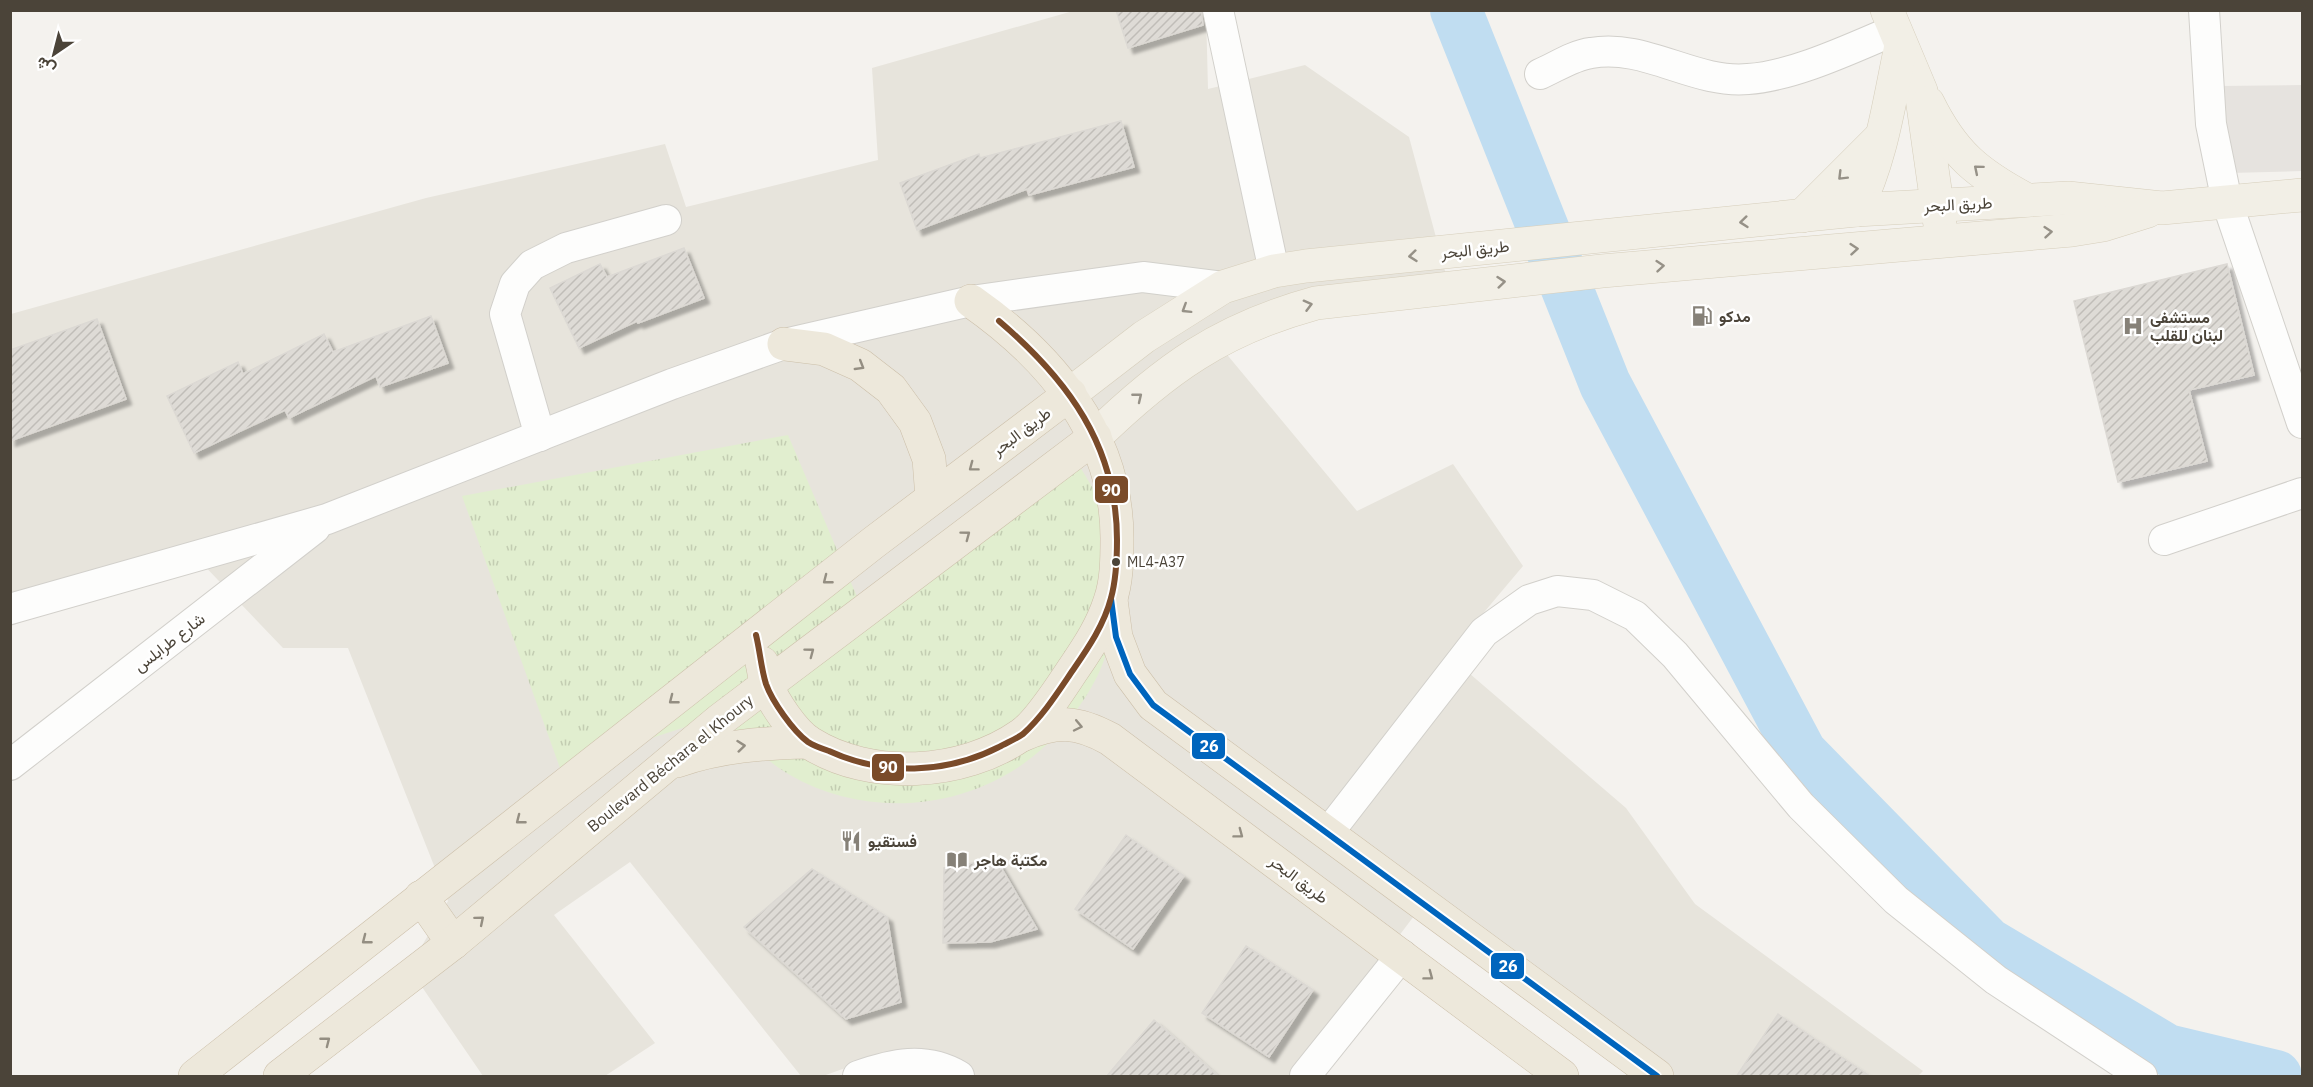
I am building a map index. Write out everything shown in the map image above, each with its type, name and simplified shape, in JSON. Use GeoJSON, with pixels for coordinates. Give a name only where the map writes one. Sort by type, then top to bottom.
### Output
{"type":"FeatureCollection","features":[{"type":"Feature","properties":{"kind":"highway"},"geometry":{"type":"LineString","coordinates":[[971,301],[999,320],[1025,343],[1070,394],[1095,436]]}},
{"type":"Feature","properties":{"kind":"highway"},"geometry":{"type":"LineString","coordinates":[[784,344],[824,349],[860,365],[891,389],[915,422],[929,459],[932,498]]}},
{"type":"Feature","properties":{"kind":"highway","name":"طريق البحر"},"geometry":{"type":"LineString","coordinates":[[1070,394],[756,635],[767,685],[784,716],[808,742],[849,761],[894,769],[939,768],[982,755],[1043,726],[1067,723],[1090,728],[1110,739],[1402,955],[1562,1077]]}},
{"type":"Feature","properties":{"kind":"highway"},"geometry":{"type":"LineString","coordinates":[[1027,426],[1060,464]]}},
{"type":"Feature","properties":{"kind":"highway","name":"Boulevard Béchara el Khoury"},"geometry":{"type":"LineString","coordinates":[[280,1077],[453,943],[664,766],[1095,436]]}},
{"type":"Feature","properties":{"kind":"highway","name":"طريق البحر"},"geometry":{"type":"LineString","coordinates":[[1022,735],[1052,701],[1096,637],[1111,599],[1117,558],[1117,517],[1111,476],[1095,436]]}},
{"type":"Feature","properties":{"kind":"highway","name":"طريق البحر"},"geometry":{"type":"LineString","coordinates":[[1111,599],[1116,637],[1130,674],[1153,705],[1657,1077]]}},
{"type":"Feature","properties":{"kind":"highway"},"geometry":{"type":"LineString","coordinates":[[195,1077],[756,635]]}},
{"type":"Feature","properties":{"kind":"highway"},"geometry":{"type":"LineString","coordinates":[[664,766],[699,753],[734,746],[808,742]]}},
{"type":"Feature","properties":{"kind":"highway"},"geometry":{"type":"LineString","coordinates":[[421,897],[453,943]]}},
{"type":"Feature","properties":{"kind":"main road"},"geometry":{"type":"LineString","coordinates":[[1894,29],[1939,126],[1963,157],[1993,182],[2027,200]]}},
{"type":"Feature","properties":{"kind":"main road"},"geometry":{"type":"LineString","coordinates":[[1856,210],[1871,178],[1882,136],[1894,29]]}},
{"type":"Feature","properties":{"kind":"main road"},"geometry":{"type":"LineString","coordinates":[[1921,91],[1942,241]]}},
{"type":"Feature","properties":{"kind":"main road"},"geometry":{"type":"LineString","coordinates":[[1802,216],[1882,136]]}},
{"type":"Feature","properties":{"kind":"main road","name":"طريق البحر"},"geometry":{"type":"LineString","coordinates":[[1070,394],[1144,337],[1223,286],[1274,271],[1856,210],[2068,198],[2162,207],[2302,195]]}},
{"type":"Feature","properties":{"kind":"main road","name":"طريق البحر"},"geometry":{"type":"LineString","coordinates":[[1095,436],[1128,404],[1165,374],[1225,337],[1245,326],[1316,303],[1587,272],[2072,230],[2103,225],[2162,207]]}},
{"type":"Feature","properties":{"kind":"main road"},"geometry":{"type":"LineString","coordinates":[[1564,241],[1587,272]]}},
{"type":"Feature","properties":{"kind":"street"},"geometry":{"type":"LineString","coordinates":[[1218,10],[1274,271]]}},
{"type":"Feature","properties":{"kind":"street"},"geometry":{"type":"LineString","coordinates":[[2204,10],[2211,124],[2227,202],[2302,423]]}},
{"type":"Feature","properties":{"kind":"street"},"geometry":{"type":"LineString","coordinates":[[1540,74],[1589,53],[1611,51],[1633,54],[1706,76],[1746,80],[1778,74],[1894,29]]}},
{"type":"Feature","properties":{"kind":"street"},"geometry":{"type":"LineString","coordinates":[[540,436],[505,314],[515,284],[532,264],[566,248],[666,220]]}},
{"type":"Feature","properties":{"kind":"street"},"geometry":{"type":"LineString","coordinates":[[10,609],[327,519],[672,384],[784,344],[971,301],[1143,277],[1223,286]]}},
{"type":"Feature","properties":{"kind":"street"},"geometry":{"type":"LineString","coordinates":[[2164,540],[2302,493]]}},
{"type":"Feature","properties":{"kind":"street","name":"شارع طرابلس"},"geometry":{"type":"LineString","coordinates":[[10,765],[327,519]]}},
{"type":"Feature","properties":{"kind":"street"},"geometry":{"type":"LineString","coordinates":[[1328,833],[1484,632],[1529,600],[1557,591],[1593,595],[1635,616],[1675,655],[1801,806],[1896,900],[1996,980],[2142,1077]]}},
{"type":"Feature","properties":{"kind":"street"},"geometry":{"type":"LineString","coordinates":[[1305,1077],[1402,955]]}},
{"type":"Feature","properties":{"kind":"street"},"geometry":{"type":"LineString","coordinates":[[858,1077],[888,1065],[921,1063],[959,1077]]}},
{"type":"Feature","properties":{"kind":"shaded area"},"geometry":{"type":"Polygon","coordinates":[[[1073,11],[1206,11],[1208,89],[1305,65],[1409,137],[1451,293],[1270,322],[1224,351],[1357,511],[1453,464],[1523,566],[1448,655],[1626,808],[1695,904],[1923,1071],[1918,1076],[1646,1076],[1414,916],[1293,1076],[971,1076],[851,1066],[823,1076],[801,1076],[630,862],[554,915],[655,1043],[605,1076],[483,1076],[409,968],[448,901],[348,648],[283,648],[196,557],[11,626],[11,314],[426,198],[665,144],[686,207],[878,160],[872,68],[1073,11]]]}},
{"type":"Feature","properties":{"kind":"shaded area"},"geometry":{"type":"Polygon","coordinates":[[[2302,85],[2302,171],[2230,173],[2220,86],[2302,85]]]}},
{"type":"Feature","properties":{"kind":"green space"},"geometry":{"type":"Polygon","coordinates":[[[788,435],[858,599],[1075,459],[1101,507],[1108,623],[1107,648],[1100,670],[1080,705],[1057,734],[1030,759],[1000,778],[966,792],[931,801],[895,803],[859,800],[823,791],[780,769],[762,755],[722,715],[560,768],[462,496],[788,435]]]}},
{"type":"Feature","properties":{"kind":"building"},"geometry":{"type":"Polygon","coordinates":[[[1116,10],[1201,10],[1203,25],[1128,48],[1116,10]]]}},
{"type":"Feature","properties":{"kind":"building"},"geometry":{"type":"Polygon","coordinates":[[[1121,121],[1134,167],[1029,195],[1027,189],[917,230],[900,183],[979,154],[980,158],[1121,121]]]}},
{"type":"Feature","properties":{"kind":"building"},"geometry":{"type":"Polygon","coordinates":[[[684,248],[704,298],[638,323],[637,321],[579,348],[550,288],[600,264],[607,277],[684,248]]]}},
{"type":"Feature","properties":{"kind":"building"},"geometry":{"type":"Polygon","coordinates":[[[2227,264],[2254,375],[2189,390],[2207,461],[2118,482],[2074,301],[2227,264]]]}},
{"type":"Feature","properties":{"kind":"building"},"geometry":{"type":"Polygon","coordinates":[[[431,316],[448,363],[380,387],[376,376],[289,418],[285,410],[194,453],[167,396],[238,362],[243,374],[324,334],[333,352],[431,316]]]}},
{"type":"Feature","properties":{"kind":"building"},"geometry":{"type":"Polygon","coordinates":[[[97,319],[126,399],[10,441],[10,350],[97,319]]]}},
{"type":"Feature","properties":{"kind":"building"},"geometry":{"type":"Polygon","coordinates":[[[1126,835],[1184,876],[1133,949],[1075,909],[1126,835]]]}},
{"type":"Feature","properties":{"kind":"building"},"geometry":{"type":"Polygon","coordinates":[[[996,859],[1037,929],[990,942],[943,943],[944,868],[996,859]]]}},
{"type":"Feature","properties":{"kind":"building"},"geometry":{"type":"Polygon","coordinates":[[[812,869],[887,917],[901,1002],[846,1019],[744,927],[812,869]]]}},
{"type":"Feature","properties":{"kind":"building"},"geometry":{"type":"Polygon","coordinates":[[[1246,946],[1313,990],[1269,1057],[1202,1013],[1246,946]]]}},
{"type":"Feature","properties":{"kind":"building"},"geometry":{"type":"Polygon","coordinates":[[[1778,1014],[1871,1077],[1736,1077],[1778,1014]]]}},
{"type":"Feature","properties":{"kind":"building"},"geometry":{"type":"Polygon","coordinates":[[[1154,1020],[1183,1045],[1219,1077],[1106,1077],[1154,1020]]]}},
{"type":"Feature","properties":{"kind":"waterway"},"geometry":{"type":"LineString","coordinates":[[1456,10],[1605,384],[1801,753],[1987,943],[2167,1050],[2276,1076]]}},
{"type":"Feature","properties":{"kind":"transit line","name":"90"},"geometry":{"type":"LineString","coordinates":[[756,635],[766,684],[773,699],[796,731],[808,742],[818,747],[871,765],[914,768],[958,763],[979,756],[1020,736],[1044,712],[1090,645],[1108,608],[1116,562],[1115,506],[1108,474],[1098,445],[1084,417],[1067,391],[1047,367],[999,321]]}},
{"type":"Feature","properties":{"kind":"transit line","name":"26"},"geometry":{"type":"LineString","coordinates":[[1111,599],[1116,637],[1130,674],[1153,705],[1657,1076]]}},
{"type":"Feature","properties":{"kind":"place","name":"مدكو"},"geometry":{"type":"Point","coordinates":[1702,316]}},
{"type":"Feature","properties":{"kind":"place","name":"مستشفى لبنان للقلب"},"geometry":{"type":"Point","coordinates":[2133,326]}},
{"type":"Feature","properties":{"kind":"place","name":"ML4-A37"},"geometry":{"type":"Point","coordinates":[1116,562]}},
{"type":"Feature","properties":{"kind":"place","name":"فستقيو"},"geometry":{"type":"Point","coordinates":[851,841]}},
{"type":"Feature","properties":{"kind":"place","name":"مكتبة هاجر"},"geometry":{"type":"Point","coordinates":[957,860]}}]}
